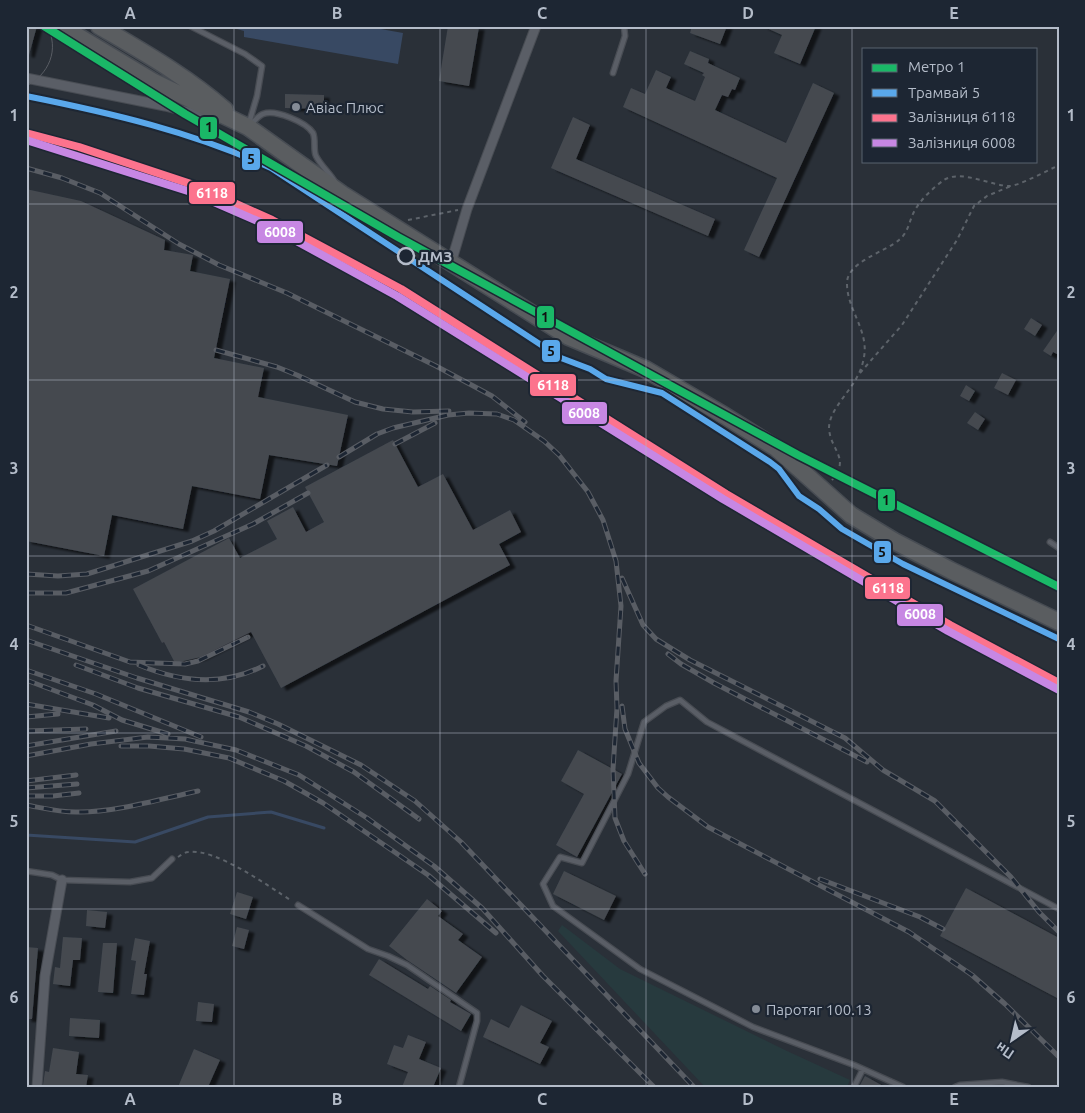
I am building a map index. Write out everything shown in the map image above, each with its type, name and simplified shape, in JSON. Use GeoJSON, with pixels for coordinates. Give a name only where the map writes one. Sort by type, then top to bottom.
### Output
{"type":"FeatureCollection","features":[{"type":"Feature","properties":{"kind":"highway"},"geometry":{"type":"LineString","coordinates":[[61,26],[154,82],[242,123]]}},
{"type":"Feature","properties":{"kind":"highway"},"geometry":{"type":"LineString","coordinates":[[99,26],[168,66],[203,91],[242,123],[342,194],[569,337],[645,368],[776,448],[851,515],[894,541],[950,570],[1059,622]]}},
{"type":"Feature","properties":{"kind":"street"},"geometry":{"type":"LineString","coordinates":[[451,263],[467,209],[536,26]]}},
{"type":"Feature","properties":{"kind":"street"},"geometry":{"type":"LineString","coordinates":[[26,78],[242,123]]}},
{"type":"Feature","properties":{"kind":"street"},"geometry":{"type":"LineString","coordinates":[[37,1087],[45,976],[62,880]]}},
{"type":"Feature","properties":{"kind":"lane"},"geometry":{"type":"LineString","coordinates":[[190,26],[245,54],[262,66],[257,96],[242,123]]}},
{"type":"Feature","properties":{"kind":"lane"},"geometry":{"type":"LineString","coordinates":[[613,73],[625,36],[624,26]]}},
{"type":"Feature","properties":{"kind":"lane"},"geometry":{"type":"LineString","coordinates":[[242,123],[262,114],[270,113],[288,117],[310,129],[314,135],[315,155],[332,176],[342,194]]}},
{"type":"Feature","properties":{"kind":"lane"},"geometry":{"type":"LineString","coordinates":[[1050,542],[1059,548]]}},
{"type":"Feature","properties":{"kind":"lane"},"geometry":{"type":"LineString","coordinates":[[903,1087],[863,1069],[753,1027],[640,969],[553,906],[543,884],[560,856],[582,863],[628,774],[644,722],[666,706],[680,700],[707,722],[1059,909]]}},
{"type":"Feature","properties":{"kind":"lane"},"geometry":{"type":"LineString","coordinates":[[26,871],[52,875],[62,880],[130,882],[152,878],[172,859]]}},
{"type":"Feature","properties":{"kind":"lane"},"geometry":{"type":"LineString","coordinates":[[298,905],[368,949],[407,965],[477,1014],[477,1021],[459,1087]]}},
{"type":"Feature","properties":{"kind":"lane"},"geometry":{"type":"LineString","coordinates":[[854,1087],[863,1069]]}},
{"type":"Feature","properties":{"kind":"lane"},"geometry":{"type":"LineString","coordinates":[[955,1087],[960,1084],[1002,1082],[1028,1087]]}},
{"type":"Feature","properties":{"kind":"path"},"geometry":{"type":"LineString","coordinates":[[822,491],[840,469],[840,455],[832,442],[829,427],[835,411],[858,375],[902,325],[956,240],[974,206],[987,196],[1059,165]]}},
{"type":"Feature","properties":{"kind":"path"},"geometry":{"type":"LineString","coordinates":[[858,375],[864,355],[863,338],[851,305],[846,282],[853,269],[863,260],[901,239],[915,210],[935,187],[946,179],[971,177],[1012,186]]}},
{"type":"Feature","properties":{"kind":"path"},"geometry":{"type":"LineString","coordinates":[[389,224],[467,209]]}},
{"type":"Feature","properties":{"kind":"path"},"geometry":{"type":"LineString","coordinates":[[172,859],[188,852],[204,854],[236,865],[298,905]]}},
{"type":"Feature","properties":{"kind":"green space"},"geometry":{"type":"Polygon","coordinates":[[[562,925],[620,969],[850,1080],[847,1087],[705,1087],[558,931],[562,925]]]}},
{"type":"Feature","properties":{"kind":"water"},"geometry":{"type":"Polygon","coordinates":[[[237,26],[364,26],[403,33],[398,64],[244,37],[244,31],[237,29],[237,26]]]}},
{"type":"Feature","properties":{"kind":"building"},"geometry":{"type":"Polygon","coordinates":[[[26,26],[37,26],[29,55],[26,54],[26,26]]]}},
{"type":"Feature","properties":{"kind":"building"},"geometry":{"type":"Polygon","coordinates":[[[448,26],[479,27],[469,86],[439,81],[448,26]]]}},
{"type":"Feature","properties":{"kind":"building"},"geometry":{"type":"Polygon","coordinates":[[[692,26],[727,26],[720,44],[690,33],[692,26]]]}},
{"type":"Feature","properties":{"kind":"building"},"geometry":{"type":"Polygon","coordinates":[[[762,26],[816,26],[800,64],[774,53],[782,35],[762,26]]]}},
{"type":"Feature","properties":{"kind":"building"},"geometry":{"type":"Polygon","coordinates":[[[690,51],[709,59],[708,63],[740,78],[735,90],[732,89],[728,97],[722,95],[715,110],[786,143],[813,83],[834,93],[759,257],[744,250],[777,178],[623,107],[631,88],[645,94],[656,70],[671,77],[666,88],[695,101],[705,77],[702,75],[704,73],[684,64],[690,51]]]}},
{"type":"Feature","properties":{"kind":"building"},"geometry":{"type":"Polygon","coordinates":[[[285,94],[324,95],[324,109],[285,108],[285,94]]]}},
{"type":"Feature","properties":{"kind":"building"},"geometry":{"type":"Polygon","coordinates":[[[573,117],[590,125],[576,159],[715,219],[708,236],[551,168],[573,117]]]}},
{"type":"Feature","properties":{"kind":"building"},"geometry":{"type":"Polygon","coordinates":[[[26,189],[81,201],[165,240],[164,250],[193,255],[190,271],[230,279],[214,358],[264,368],[258,397],[348,415],[337,466],[269,455],[260,499],[192,486],[183,529],[112,515],[104,556],[26,541],[26,189]]]}},
{"type":"Feature","properties":{"kind":"building"},"geometry":{"type":"Polygon","coordinates":[[[1031,318],[1042,325],[1035,336],[1024,329],[1031,318]]]}},
{"type":"Feature","properties":{"kind":"building"},"geometry":{"type":"Polygon","coordinates":[[[1059,328],[1059,355],[1053,352],[1051,356],[1043,351],[1059,328]]]}},
{"type":"Feature","properties":{"kind":"building"},"geometry":{"type":"Polygon","coordinates":[[[1002,373],[1016,380],[1008,395],[994,388],[1002,373]]]}},
{"type":"Feature","properties":{"kind":"building"},"geometry":{"type":"Polygon","coordinates":[[[966,385],[975,391],[969,401],[960,396],[966,385]]]}},
{"type":"Feature","properties":{"kind":"building"},"geometry":{"type":"Polygon","coordinates":[[[975,412],[985,419],[978,430],[967,423],[975,412]]]}},
{"type":"Feature","properties":{"kind":"building"},"geometry":{"type":"Polygon","coordinates":[[[393,440],[418,487],[443,474],[473,530],[510,510],[521,532],[499,544],[510,565],[281,688],[251,632],[201,657],[175,663],[133,589],[229,538],[240,558],[277,539],[267,521],[293,507],[306,532],[324,522],[305,487],[393,440]]]}},
{"type":"Feature","properties":{"kind":"building"},"geometry":{"type":"Polygon","coordinates":[[[578,750],[622,774],[577,857],[556,845],[584,794],[561,781],[578,750]]]}},
{"type":"Feature","properties":{"kind":"building"},"geometry":{"type":"Polygon","coordinates":[[[564,871],[616,896],[604,920],[553,894],[564,871]]]}},
{"type":"Feature","properties":{"kind":"building"},"geometry":{"type":"Polygon","coordinates":[[[966,888],[1059,938],[1059,999],[940,936],[966,888]]]}},
{"type":"Feature","properties":{"kind":"building"},"geometry":{"type":"Polygon","coordinates":[[[237,892],[253,897],[246,919],[230,914],[237,892]]]}},
{"type":"Feature","properties":{"kind":"building"},"geometry":{"type":"Polygon","coordinates":[[[427,899],[442,911],[438,916],[463,934],[458,940],[482,957],[456,993],[389,946],[427,899]]]}},
{"type":"Feature","properties":{"kind":"building"},"geometry":{"type":"Polygon","coordinates":[[[87,910],[107,912],[105,928],[86,926],[87,910]]]}},
{"type":"Feature","properties":{"kind":"building"},"geometry":{"type":"Polygon","coordinates":[[[237,927],[249,930],[244,949],[232,946],[237,927]]]}},
{"type":"Feature","properties":{"kind":"building"},"geometry":{"type":"Polygon","coordinates":[[[63,937],[82,938],[80,960],[73,960],[70,986],[53,984],[55,967],[60,968],[63,937]]]}},
{"type":"Feature","properties":{"kind":"building"},"geometry":{"type":"Polygon","coordinates":[[[135,938],[150,941],[144,974],[147,974],[144,995],[131,994],[136,961],[131,960],[135,938]]]}},
{"type":"Feature","properties":{"kind":"building"},"geometry":{"type":"Polygon","coordinates":[[[103,943],[117,943],[113,993],[98,992],[103,943]]]}},
{"type":"Feature","properties":{"kind":"building"},"geometry":{"type":"Polygon","coordinates":[[[26,947],[38,948],[32,1019],[26,1019],[26,947]]]}},
{"type":"Feature","properties":{"kind":"building"},"geometry":{"type":"Polygon","coordinates":[[[379,959],[428,989],[430,986],[451,1000],[450,1002],[471,1014],[461,1031],[369,975],[379,959]]]}},
{"type":"Feature","properties":{"kind":"building"},"geometry":{"type":"Polygon","coordinates":[[[198,1002],[214,1004],[212,1022],[196,1021],[198,1002]]]}},
{"type":"Feature","properties":{"kind":"building"},"geometry":{"type":"Polygon","coordinates":[[[521,1005],[552,1021],[540,1043],[549,1047],[540,1064],[483,1037],[491,1019],[509,1028],[521,1005]]]}},
{"type":"Feature","properties":{"kind":"building"},"geometry":{"type":"Polygon","coordinates":[[[70,1018],[100,1020],[99,1038],[69,1036],[70,1018]]]}},
{"type":"Feature","properties":{"kind":"building"},"geometry":{"type":"Polygon","coordinates":[[[408,1035],[426,1042],[419,1059],[441,1068],[433,1087],[402,1087],[408,1072],[387,1064],[394,1045],[403,1048],[408,1035]]]}},
{"type":"Feature","properties":{"kind":"building"},"geometry":{"type":"Polygon","coordinates":[[[53,1048],[79,1052],[76,1074],[88,1075],[86,1087],[43,1085],[45,1071],[49,1072],[53,1048]]]}},
{"type":"Feature","properties":{"kind":"building"},"geometry":{"type":"Polygon","coordinates":[[[194,1049],[220,1060],[208,1087],[178,1087],[194,1049]]]}},
{"type":"Feature","properties":{"kind":"building"},"geometry":{"type":"Polygon","coordinates":[[[865,1076],[885,1087],[859,1087],[865,1076]]]}},
{"type":"Feature","properties":{"kind":"waterway"},"geometry":{"type":"LineString","coordinates":[[26,835],[135,842],[208,817],[271,812],[324,828]]}},
{"type":"Feature","properties":{"kind":"tram line"},"geometry":{"type":"LineString","coordinates":[[26,86],[41,75],[50,61],[52,44],[47,26]]}},
{"type":"Feature","properties":{"kind":"tram line","name":"5"},"geometry":{"type":"LineString","coordinates":[[26,96],[89,109],[182,134],[242,155],[271,168],[561,358],[590,369],[606,379],[662,393],[770,462],[779,469],[799,496],[819,509],[842,529],[903,564],[1059,639]]}},
{"type":"Feature","properties":{"kind":"railway"},"geometry":{"type":"LineString","coordinates":[[26,168],[62,178],[100,193],[179,244],[219,265],[287,293],[436,366],[492,396],[525,422]]}},
{"type":"Feature","properties":{"kind":"railway"},"geometry":{"type":"LineString","coordinates":[[216,350],[277,367],[355,402],[383,409],[413,412],[449,411]]}},
{"type":"Feature","properties":{"kind":"railway"},"geometry":{"type":"LineString","coordinates":[[339,457],[377,434],[393,428],[448,415],[469,413],[497,414],[514,420],[544,441],[559,455],[588,492],[603,520],[616,561],[621,606],[613,769],[615,818],[624,841],[645,874]]}},
{"type":"Feature","properties":{"kind":"railway"},"geometry":{"type":"LineString","coordinates":[[395,444],[435,423]]}},
{"type":"Feature","properties":{"kind":"railway"},"geometry":{"type":"LineString","coordinates":[[26,574],[58,576],[87,574],[192,541],[214,531],[327,465]]}},
{"type":"Feature","properties":{"kind":"railway"},"geometry":{"type":"LineString","coordinates":[[26,593],[66,593],[148,571],[253,524],[308,493]]}},
{"type":"Feature","properties":{"kind":"railway"},"geometry":{"type":"LineString","coordinates":[[622,578],[643,625],[656,639],[690,660],[845,738],[883,770],[935,801],[1011,877],[1039,912],[1059,932]]}},
{"type":"Feature","properties":{"kind":"railway"},"geometry":{"type":"LineString","coordinates":[[26,625],[130,662],[185,664],[198,661],[248,637]]}},
{"type":"Feature","properties":{"kind":"railway"},"geometry":{"type":"LineString","coordinates":[[26,640],[137,678],[249,712],[278,724],[361,765],[415,801],[461,842],[694,1087]]}},
{"type":"Feature","properties":{"kind":"railway"},"geometry":{"type":"LineString","coordinates":[[668,654],[681,664],[714,683],[867,762]]}},
{"type":"Feature","properties":{"kind":"railway"},"geometry":{"type":"LineString","coordinates":[[76,665],[138,688],[239,717],[306,746],[354,772],[419,819]]}},
{"type":"Feature","properties":{"kind":"railway"},"geometry":{"type":"LineString","coordinates":[[139,665],[170,675],[201,680],[232,677],[248,673],[263,666]]}},
{"type":"Feature","properties":{"kind":"railway"},"geometry":{"type":"LineString","coordinates":[[26,670],[96,694],[201,737]]}},
{"type":"Feature","properties":{"kind":"railway"},"geometry":{"type":"LineString","coordinates":[[26,680],[93,705],[122,720],[168,734]]}},
{"type":"Feature","properties":{"kind":"railway"},"geometry":{"type":"LineString","coordinates":[[26,704],[109,718]]}},
{"type":"Feature","properties":{"kind":"railway"},"geometry":{"type":"LineString","coordinates":[[622,706],[625,729],[639,763],[658,788],[668,797],[708,827],[909,932],[972,975],[1005,1004],[1059,1057]]}},
{"type":"Feature","properties":{"kind":"railway"},"geometry":{"type":"LineString","coordinates":[[26,717],[58,714]]}},
{"type":"Feature","properties":{"kind":"railway"},"geometry":{"type":"LineString","coordinates":[[26,731],[86,729]]}},
{"type":"Feature","properties":{"kind":"railway"},"geometry":{"type":"LineString","coordinates":[[26,746],[116,731]]}},
{"type":"Feature","properties":{"kind":"railway"},"geometry":{"type":"LineString","coordinates":[[26,756],[91,744],[148,737],[185,739],[236,750],[299,775],[367,818],[434,866],[482,908],[543,976],[654,1087]]}},
{"type":"Feature","properties":{"kind":"railway"},"geometry":{"type":"LineString","coordinates":[[121,746],[184,749],[229,758],[284,781],[323,803],[428,875],[496,933]]}},
{"type":"Feature","properties":{"kind":"railway"},"geometry":{"type":"LineString","coordinates":[[26,781],[76,775]]}},
{"type":"Feature","properties":{"kind":"railway"},"geometry":{"type":"LineString","coordinates":[[26,788],[77,784]]}},
{"type":"Feature","properties":{"kind":"railway"},"geometry":{"type":"LineString","coordinates":[[26,805],[51,810],[90,812],[137,805],[198,791]]}},
{"type":"Feature","properties":{"kind":"railway"},"geometry":{"type":"LineString","coordinates":[[26,796],[53,796],[79,793]]}},
{"type":"Feature","properties":{"kind":"railway"},"geometry":{"type":"LineString","coordinates":[[820,879],[920,917],[943,929]]}},
{"type":"Feature","properties":{"kind":"metro line","name":"1"},"geometry":{"type":"LineString","coordinates":[[44,26],[185,114],[398,237],[798,455],[1059,587]]}},
{"type":"Feature","properties":{"kind":"rail line","name":"6118"},"geometry":{"type":"LineString","coordinates":[[26,133],[79,147],[194,185],[272,220],[401,289],[726,494],[950,625],[1059,683]]}},
{"type":"Feature","properties":{"kind":"rail line","name":"6008"},"geometry":{"type":"LineString","coordinates":[[26,140],[191,192],[269,226],[397,296],[723,499],[948,631],[1059,690]]}},
{"type":"Feature","properties":{"kind":"place","name":"Авіас Плюс"},"geometry":{"type":"Point","coordinates":[296,107]}},
{"type":"Feature","properties":{"kind":"place","name":"ДМЗ"},"geometry":{"type":"Point","coordinates":[406,256]}},
{"type":"Feature","properties":{"kind":"place","name":"Паротяг 100.13"},"geometry":{"type":"Point","coordinates":[756,1009]}}]}
